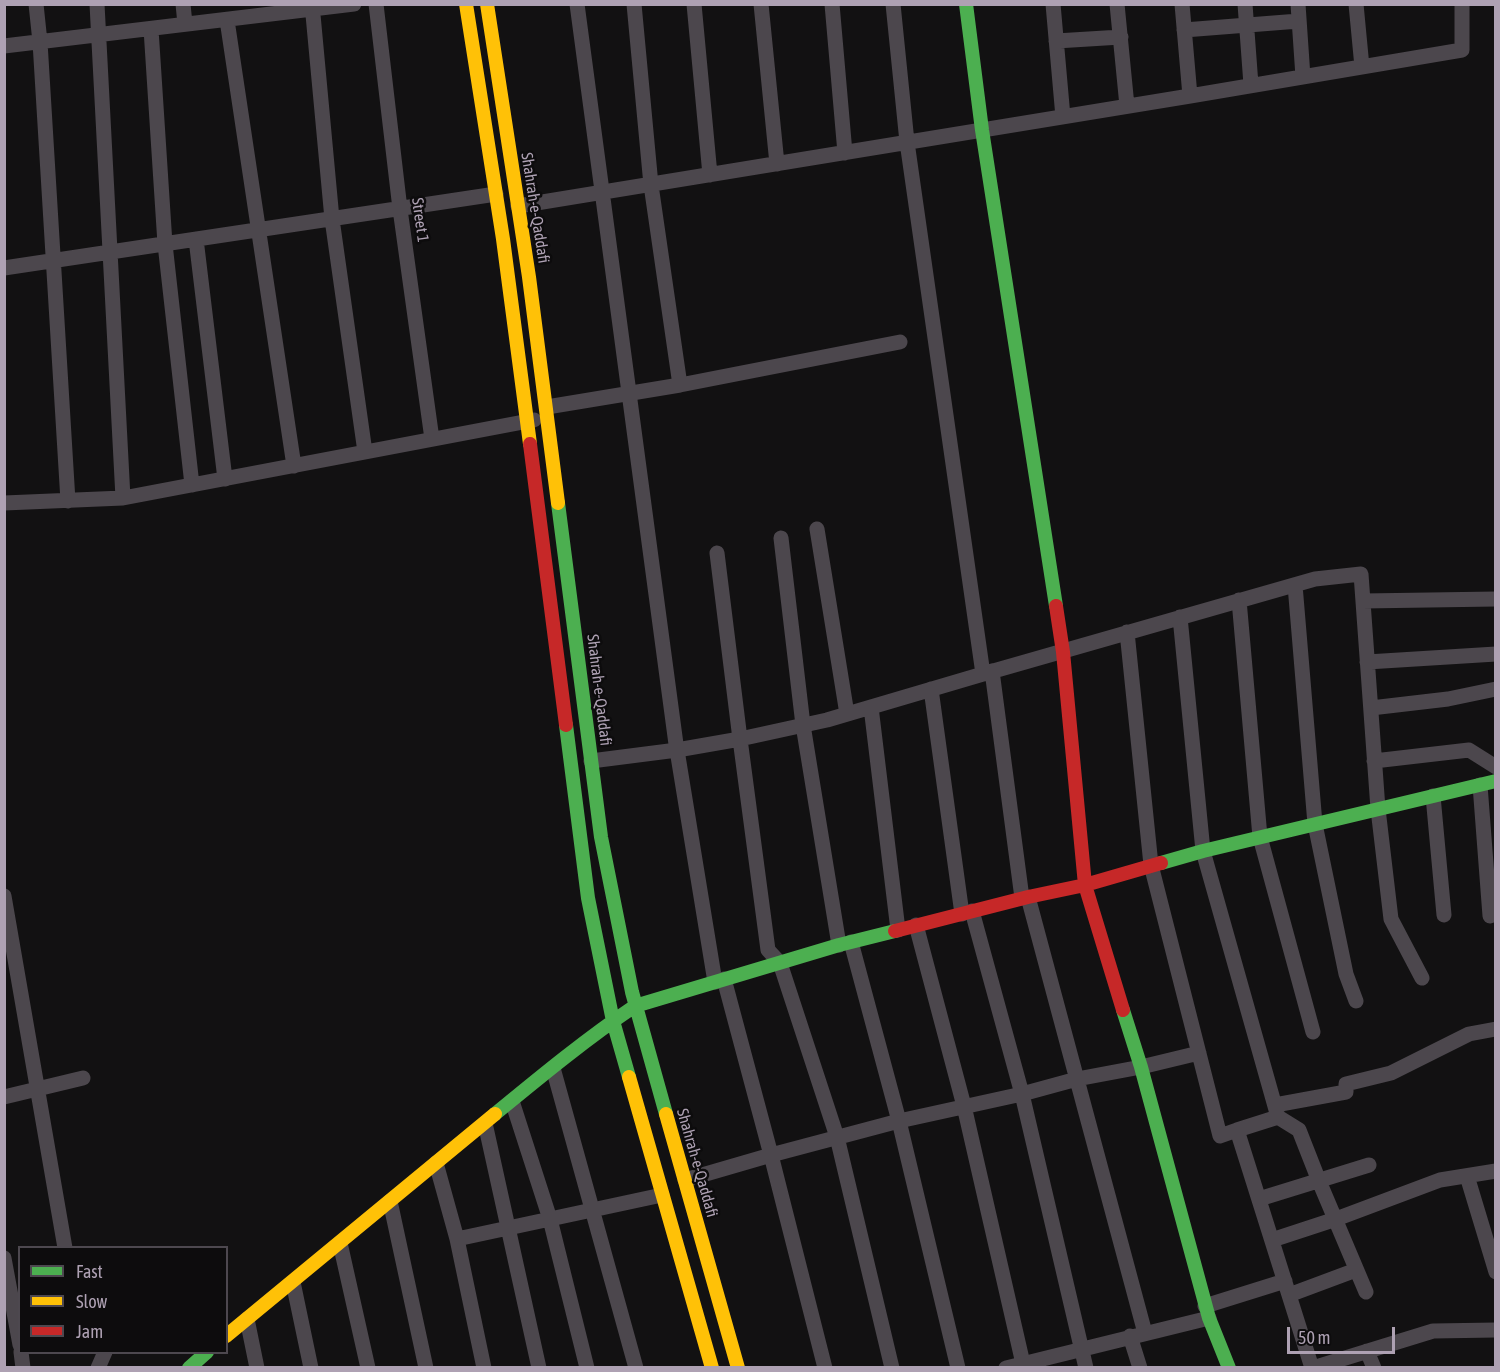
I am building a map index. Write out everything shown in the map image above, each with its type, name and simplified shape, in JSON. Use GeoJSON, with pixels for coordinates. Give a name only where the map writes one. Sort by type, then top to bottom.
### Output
{"type":"FeatureCollection","features":[{"type":"Feature","properties":{"kind":"street"},"geometry":{"type":"LineString","coordinates":[[36,4],[68,501]]}},
{"type":"Feature","properties":{"kind":"street"},"geometry":{"type":"LineString","coordinates":[[97,4],[123,498]]}},
{"type":"Feature","properties":{"kind":"street"},"geometry":{"type":"LineString","coordinates":[[183,4],[185,24]]}},
{"type":"Feature","properties":{"kind":"street"},"geometry":{"type":"LineString","coordinates":[[4,46],[227,20],[251,10],[354,4]]}},
{"type":"Feature","properties":{"kind":"street","name":"Street 1"},"geometry":{"type":"LineString","coordinates":[[376,4],[400,209],[432,439]]}},
{"type":"Feature","properties":{"kind":"street"},"geometry":{"type":"LineString","coordinates":[[466,4],[503,239],[588,898],[613,1021],[712,1368]]}},
{"type":"Feature","properties":{"kind":"street","name":"Shahrah-e-Qaddafi"},"geometry":{"type":"LineString","coordinates":[[487,4],[547,413],[601,837],[635,1006],[738,1368]]}},
{"type":"Feature","properties":{"kind":"street"},"geometry":{"type":"LineString","coordinates":[[576,4],[677,750],[719,980],[771,1155],[825,1368]]}},
{"type":"Feature","properties":{"kind":"street"},"geometry":{"type":"LineString","coordinates":[[634,4],[651,185],[680,385]]}},
{"type":"Feature","properties":{"kind":"street"},"geometry":{"type":"LineString","coordinates":[[694,4],[710,175]]}},
{"type":"Feature","properties":{"kind":"street"},"geometry":{"type":"LineString","coordinates":[[761,4],[777,164]]}},
{"type":"Feature","properties":{"kind":"street"},"geometry":{"type":"LineString","coordinates":[[832,4],[845,153]]}},
{"type":"Feature","properties":{"kind":"street"},"geometry":{"type":"LineString","coordinates":[[893,4],[907,142],[1025,898],[1077,1079],[1137,1335],[1140,1368]]}},
{"type":"Feature","properties":{"kind":"street"},"geometry":{"type":"LineString","coordinates":[[966,4],[982,130],[1063,652],[1085,885],[1141,1067],[1207,1312],[1229,1368]]}},
{"type":"Feature","properties":{"kind":"street"},"geometry":{"type":"LineString","coordinates":[[1053,4],[1063,117]]}},
{"type":"Feature","properties":{"kind":"street"},"geometry":{"type":"LineString","coordinates":[[1117,4],[1128,106]]}},
{"type":"Feature","properties":{"kind":"street"},"geometry":{"type":"LineString","coordinates":[[1182,4],[1190,96]]}},
{"type":"Feature","properties":{"kind":"street"},"geometry":{"type":"LineString","coordinates":[[1245,4],[1251,86]]}},
{"type":"Feature","properties":{"kind":"street"},"geometry":{"type":"LineString","coordinates":[[1298,4],[1303,77]]}},
{"type":"Feature","properties":{"kind":"street"},"geometry":{"type":"LineString","coordinates":[[1356,4],[1362,67]]}},
{"type":"Feature","properties":{"kind":"street"},"geometry":{"type":"LineString","coordinates":[[518,206],[1462,50],[1462,4]]}},
{"type":"Feature","properties":{"kind":"street"},"geometry":{"type":"LineString","coordinates":[[312,7],[332,219],[365,452]]}},
{"type":"Feature","properties":{"kind":"street"},"geometry":{"type":"LineString","coordinates":[[227,20],[294,466]]}},
{"type":"Feature","properties":{"kind":"street"},"geometry":{"type":"LineString","coordinates":[[1184,30],[1299,21]]}},
{"type":"Feature","properties":{"kind":"street"},"geometry":{"type":"LineString","coordinates":[[151,29],[165,244],[192,485]]}},
{"type":"Feature","properties":{"kind":"street"},"geometry":{"type":"LineString","coordinates":[[1056,41],[1120,37]]}},
{"type":"Feature","properties":{"kind":"street"},"geometry":{"type":"LineString","coordinates":[[4,268],[496,194]]}},
{"type":"Feature","properties":{"kind":"street"},"geometry":{"type":"LineString","coordinates":[[196,239],[225,479]]}},
{"type":"Feature","properties":{"kind":"street"},"geometry":{"type":"LineString","coordinates":[[4,504],[123,498],[527,421],[547,413],[628,394],[900,342]]}},
{"type":"Feature","properties":{"kind":"street"},"geometry":{"type":"LineString","coordinates":[[817,529],[847,714]]}},
{"type":"Feature","properties":{"kind":"street"},"geometry":{"type":"LineString","coordinates":[[781,538],[803,725],[845,944],[899,1121],[958,1368]]}},
{"type":"Feature","properties":{"kind":"street"},"geometry":{"type":"LineString","coordinates":[[717,553],[768,950],[780,963],[837,1137],[892,1368]]}},
{"type":"Feature","properties":{"kind":"street"},"geometry":{"type":"LineString","coordinates":[[591,761],[677,750],[803,725],[1315,579],[1361,574],[1378,809],[1391,920],[1422,978]]}},
{"type":"Feature","properties":{"kind":"street"},"geometry":{"type":"LineString","coordinates":[[1295,585],[1316,824],[1346,974],[1356,1001]]}},
{"type":"Feature","properties":{"kind":"street"},"geometry":{"type":"LineString","coordinates":[[1363,601],[1496,599]]}},
{"type":"Feature","properties":{"kind":"street"},"geometry":{"type":"LineString","coordinates":[[1239,600],[1260,837],[1313,1032]]}},
{"type":"Feature","properties":{"kind":"street"},"geometry":{"type":"LineString","coordinates":[[1180,617],[1203,851],[1277,1111],[1299,1130],[1318,1181],[1366,1292]]}},
{"type":"Feature","properties":{"kind":"street"},"geometry":{"type":"LineString","coordinates":[[1128,632],[1151,865],[1220,1136],[1277,1111],[1346,1092],[1346,1084],[1391,1073],[1469,1034],[1496,1029]]}},
{"type":"Feature","properties":{"kind":"street"},"geometry":{"type":"LineString","coordinates":[[1367,662],[1496,654]]}},
{"type":"Feature","properties":{"kind":"street"},"geometry":{"type":"LineString","coordinates":[[931,689],[967,912],[1022,1094],[1086,1368]]}},
{"type":"Feature","properties":{"kind":"street"},"geometry":{"type":"LineString","coordinates":[[1371,708],[1448,699],[1496,689]]}},
{"type":"Feature","properties":{"kind":"street"},"geometry":{"type":"LineString","coordinates":[[871,707],[898,930]]}},
{"type":"Feature","properties":{"kind":"street"},"geometry":{"type":"LineString","coordinates":[[1374,760],[1469,750],[1496,767]]}},
{"type":"Feature","properties":{"kind":"street"},"geometry":{"type":"LineString","coordinates":[[228,1334],[512,1101],[635,1006],[916,925],[1085,885],[1203,851],[1496,781]]}},
{"type":"Feature","properties":{"kind":"street"},"geometry":{"type":"LineString","coordinates":[[1480,785],[1490,916]]}},
{"type":"Feature","properties":{"kind":"street"},"geometry":{"type":"LineString","coordinates":[[1433,796],[1444,915]]}},
{"type":"Feature","properties":{"kind":"street"},"geometry":{"type":"LineString","coordinates":[[4,896],[65,1246]]}},
{"type":"Feature","properties":{"kind":"street"},"geometry":{"type":"LineString","coordinates":[[916,925],[964,1106],[1023,1366]]}},
{"type":"Feature","properties":{"kind":"street"},"geometry":{"type":"LineString","coordinates":[[685,1180],[899,1121],[1199,1053]]}},
{"type":"Feature","properties":{"kind":"street"},"geometry":{"type":"LineString","coordinates":[[553,1068],[636,1368]]}},
{"type":"Feature","properties":{"kind":"street"},"geometry":{"type":"LineString","coordinates":[[4,1097],[83,1078]]}},
{"type":"Feature","properties":{"kind":"street"},"geometry":{"type":"LineString","coordinates":[[512,1101],[550,1219],[587,1368]]}},
{"type":"Feature","properties":{"kind":"street"},"geometry":{"type":"LineString","coordinates":[[485,1123],[539,1368]]}},
{"type":"Feature","properties":{"kind":"street"},"geometry":{"type":"LineString","coordinates":[[1237,1130],[1312,1368],[1432,1331],[1496,1330]]}},
{"type":"Feature","properties":{"kind":"street"},"geometry":{"type":"LineString","coordinates":[[436,1163],[457,1239],[484,1368]]}},
{"type":"Feature","properties":{"kind":"street"},"geometry":{"type":"LineString","coordinates":[[1259,1199],[1369,1165]]}},
{"type":"Feature","properties":{"kind":"street"},"geometry":{"type":"LineString","coordinates":[[1272,1240],[1440,1180],[1496,1171]]}},
{"type":"Feature","properties":{"kind":"street"},"geometry":{"type":"LineString","coordinates":[[1467,1176],[1495,1265]]}},
{"type":"Feature","properties":{"kind":"street"},"geometry":{"type":"LineString","coordinates":[[457,1239],[662,1195]]}},
{"type":"Feature","properties":{"kind":"street"},"geometry":{"type":"LineString","coordinates":[[390,1201],[426,1368]]}},
{"type":"Feature","properties":{"kind":"street"},"geometry":{"type":"LineString","coordinates":[[340,1243],[368,1368]]}},
{"type":"Feature","properties":{"kind":"street"},"geometry":{"type":"LineString","coordinates":[[4,1258],[18,1334]]}},
{"type":"Feature","properties":{"kind":"street"},"geometry":{"type":"LineString","coordinates":[[1006,1368],[1023,1366],[1137,1335],[1287,1288],[1356,1270]]}},
{"type":"Feature","properties":{"kind":"street"},"geometry":{"type":"LineString","coordinates":[[293,1282],[311,1368]]}},
{"type":"Feature","properties":{"kind":"street"},"geometry":{"type":"LineString","coordinates":[[247,1319],[257,1368]]}},
{"type":"Feature","properties":{"kind":"street"},"geometry":{"type":"LineString","coordinates":[[1367,1351],[1374,1368]]}},
{"type":"Feature","properties":{"kind":"street"},"geometry":{"type":"LineString","coordinates":[[98,1368],[105,1354]]}},
{"type":"Feature","properties":{"kind":"street"},"geometry":{"type":"LineString","coordinates":[[192,1366],[206,1354]]}},
{"type":"Feature","properties":{"kind":"traffic: fast"},"geometry":{"type":"LineString","coordinates":[[966,4],[982,130],[1056,606]]}},
{"type":"Feature","properties":{"kind":"traffic: fast"},"geometry":{"type":"LineString","coordinates":[[558,503],[601,837],[632,992],[666,1114]]}},
{"type":"Feature","properties":{"kind":"traffic: fast"},"geometry":{"type":"LineString","coordinates":[[566,725],[588,898],[613,1021],[629,1077]]}},
{"type":"Feature","properties":{"kind":"traffic: fast"},"geometry":{"type":"LineString","coordinates":[[1161,863],[1496,781]]}},
{"type":"Feature","properties":{"kind":"traffic: fast"},"geometry":{"type":"LineString","coordinates":[[495,1114],[546,1072],[635,1006],[839,945],[895,931]]}},
{"type":"Feature","properties":{"kind":"traffic: fast"},"geometry":{"type":"LineString","coordinates":[[1123,1010],[1141,1067],[1209,1318],[1229,1368]]}},
{"type":"Feature","properties":{"kind":"traffic: fast"},"geometry":{"type":"LineString","coordinates":[[189,1368],[205,1354]]}},
{"type":"Feature","properties":{"kind":"traffic: slow"},"geometry":{"type":"LineString","coordinates":[[466,4],[503,239],[530,444]]}},
{"type":"Feature","properties":{"kind":"traffic: slow"},"geometry":{"type":"LineString","coordinates":[[487,4],[529,277],[558,503]]}},
{"type":"Feature","properties":{"kind":"traffic: slow"},"geometry":{"type":"LineString","coordinates":[[629,1077],[712,1368]]}},
{"type":"Feature","properties":{"kind":"traffic: slow"},"geometry":{"type":"LineString","coordinates":[[228,1334],[495,1114]]}},
{"type":"Feature","properties":{"kind":"traffic: slow"},"geometry":{"type":"LineString","coordinates":[[666,1114],[738,1368]]}},
{"type":"Feature","properties":{"kind":"traffic: jam"},"geometry":{"type":"LineString","coordinates":[[530,444],[566,725]]}},
{"type":"Feature","properties":{"kind":"traffic: jam"},"geometry":{"type":"LineString","coordinates":[[1056,606],[1063,652],[1085,885],[1123,1010]]}},
{"type":"Feature","properties":{"kind":"traffic: jam"},"geometry":{"type":"LineString","coordinates":[[895,931],[1085,885],[1161,863]]}}]}
